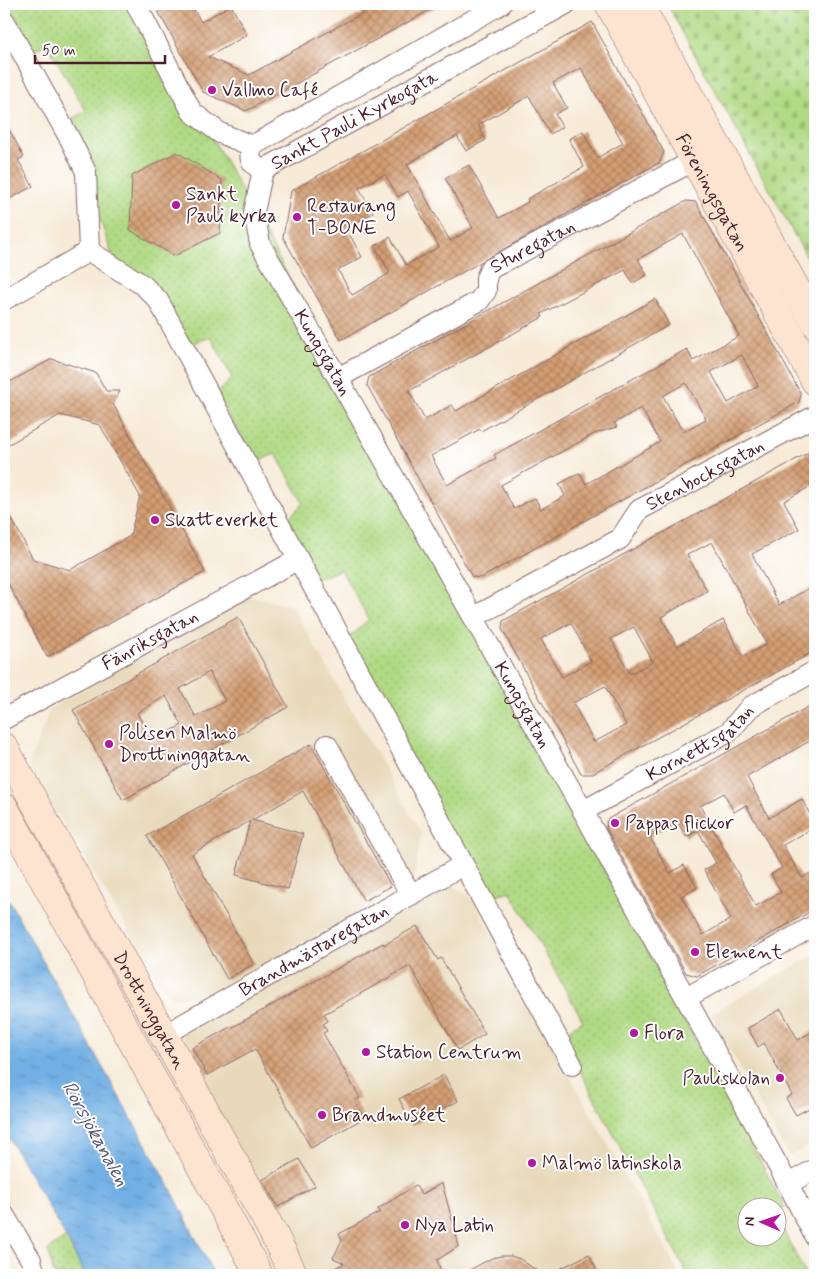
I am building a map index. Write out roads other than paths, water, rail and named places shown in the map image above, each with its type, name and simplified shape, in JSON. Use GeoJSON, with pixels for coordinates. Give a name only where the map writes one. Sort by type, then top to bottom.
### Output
{"type":"FeatureCollection","features":[{"type":"Feature","properties":{"kind":"main road","name":"Föreningsgatan"},"geometry":{"type":"LineString","coordinates":[[609,4],[696,160],[815,381]]}},
{"type":"Feature","properties":{"kind":"main road","name":"Föreningsgatan"},"geometry":{"type":"LineString","coordinates":[[639,4],[815,323]]}},
{"type":"Feature","properties":{"kind":"main road","name":"Drottninggatan"},"geometry":{"type":"LineString","coordinates":[[4,747],[271,1229],[294,1275]]}},
{"type":"Feature","properties":{"kind":"main road","name":"Drottninggatan"},"geometry":{"type":"LineString","coordinates":[[4,807],[259,1275]]}},
{"type":"Feature","properties":{"kind":"street"},"geometry":{"type":"LineString","coordinates":[[136,4],[192,112],[220,133],[252,146]]}},
{"type":"Feature","properties":{"kind":"street","name":"Sankt Pauli Kyrkogata"},"geometry":{"type":"LineString","coordinates":[[501,4],[252,146],[249,154],[250,161],[256,167],[263,170],[566,4]]}},
{"type":"Feature","properties":{"kind":"street"},"geometry":{"type":"LineString","coordinates":[[6,29],[72,143],[86,172],[89,251]]}},
{"type":"Feature","properties":{"kind":"street","name":"Sturegatan"},"geometry":{"type":"LineString","coordinates":[[338,378],[479,301],[486,291],[486,278],[490,269],[696,160]]}},
{"type":"Feature","properties":{"kind":"street","name":"Kungsgatan"},"geometry":{"type":"LineString","coordinates":[[263,170],[254,212],[260,244],[583,811],[788,1184],[815,1237]]}},
{"type":"Feature","properties":{"kind":"street"},"geometry":{"type":"LineString","coordinates":[[4,300],[89,251]]}},
{"type":"Feature","properties":{"kind":"street"},"geometry":{"type":"LineString","coordinates":[[89,251],[143,285],[158,300],[297,560],[572,1065]]}},
{"type":"Feature","properties":{"kind":"street","name":"Stenbocksgatan"},"geometry":{"type":"LineString","coordinates":[[474,618],[620,539],[638,510],[815,416]]}},
{"type":"Feature","properties":{"kind":"street","name":"Fänriksgatan"},"geometry":{"type":"LineString","coordinates":[[4,719],[297,560]]}},
{"type":"Feature","properties":{"kind":"street","name":"Kornettsgatan"},"geometry":{"type":"LineString","coordinates":[[583,811],[729,732],[750,707],[815,671]]}},
{"type":"Feature","properties":{"kind":"street"},"geometry":{"type":"LineString","coordinates":[[328,745],[411,895]]}},
{"type":"Feature","properties":{"kind":"street","name":"Brandmästaregatan"},"geometry":{"type":"LineString","coordinates":[[164,1035],[463,865]]}},
{"type":"Feature","properties":{"kind":"street"},"geometry":{"type":"LineString","coordinates":[[686,998],[815,925]]}},
{"type":"Feature","properties":{"kind":"street"},"geometry":{"type":"LineString","coordinates":[[788,1184],[815,1168]]}},
{"type":"Feature","properties":{"kind":"street"},"geometry":{"type":"LineString","coordinates":[[4,1215],[31,1260],[35,1275]]}},
{"type":"Feature","properties":{"kind":"water","name":"Rörsjökanalen"},"geometry":{"type":"Polygon","coordinates":[[[4,892],[171,1189],[214,1275],[85,1275],[66,1237],[4,1130],[4,892]]]}},
{"type":"Feature","properties":{"kind":"place","name":"Vallmo Café"},"geometry":{"type":"Point","coordinates":[212,90]}},
{"type":"Feature","properties":{"kind":"place","name":"Sankt Pauli kyrka"},"geometry":{"type":"Point","coordinates":[176,205]}},
{"type":"Feature","properties":{"kind":"place","name":"Restaurang T-BONE"},"geometry":{"type":"Point","coordinates":[297,217]}},
{"type":"Feature","properties":{"kind":"place","name":"Skatteverket"},"geometry":{"type":"Point","coordinates":[155,520]}},
{"type":"Feature","properties":{"kind":"place","name":"Polisen Malmö Drottninggatan"},"geometry":{"type":"Point","coordinates":[109,744]}},
{"type":"Feature","properties":{"kind":"place","name":"Pappas flickor"},"geometry":{"type":"Point","coordinates":[615,823]}},
{"type":"Feature","properties":{"kind":"place","name":"Element"},"geometry":{"type":"Point","coordinates":[695,952]}},
{"type":"Feature","properties":{"kind":"place","name":"Flora"},"geometry":{"type":"Point","coordinates":[634,1033]}},
{"type":"Feature","properties":{"kind":"place","name":"Station Centrum"},"geometry":{"type":"Point","coordinates":[366,1052]}},
{"type":"Feature","properties":{"kind":"place","name":"Pauliskolan"},"geometry":{"type":"Point","coordinates":[780,1078]}},
{"type":"Feature","properties":{"kind":"place","name":"Brandmuséet"},"geometry":{"type":"Point","coordinates":[322,1115]}},
{"type":"Feature","properties":{"kind":"place","name":"Malmö latinskola"},"geometry":{"type":"Point","coordinates":[532,1163]}},
{"type":"Feature","properties":{"kind":"place","name":"Nya Latin"},"geometry":{"type":"Point","coordinates":[405,1225]}}]}
